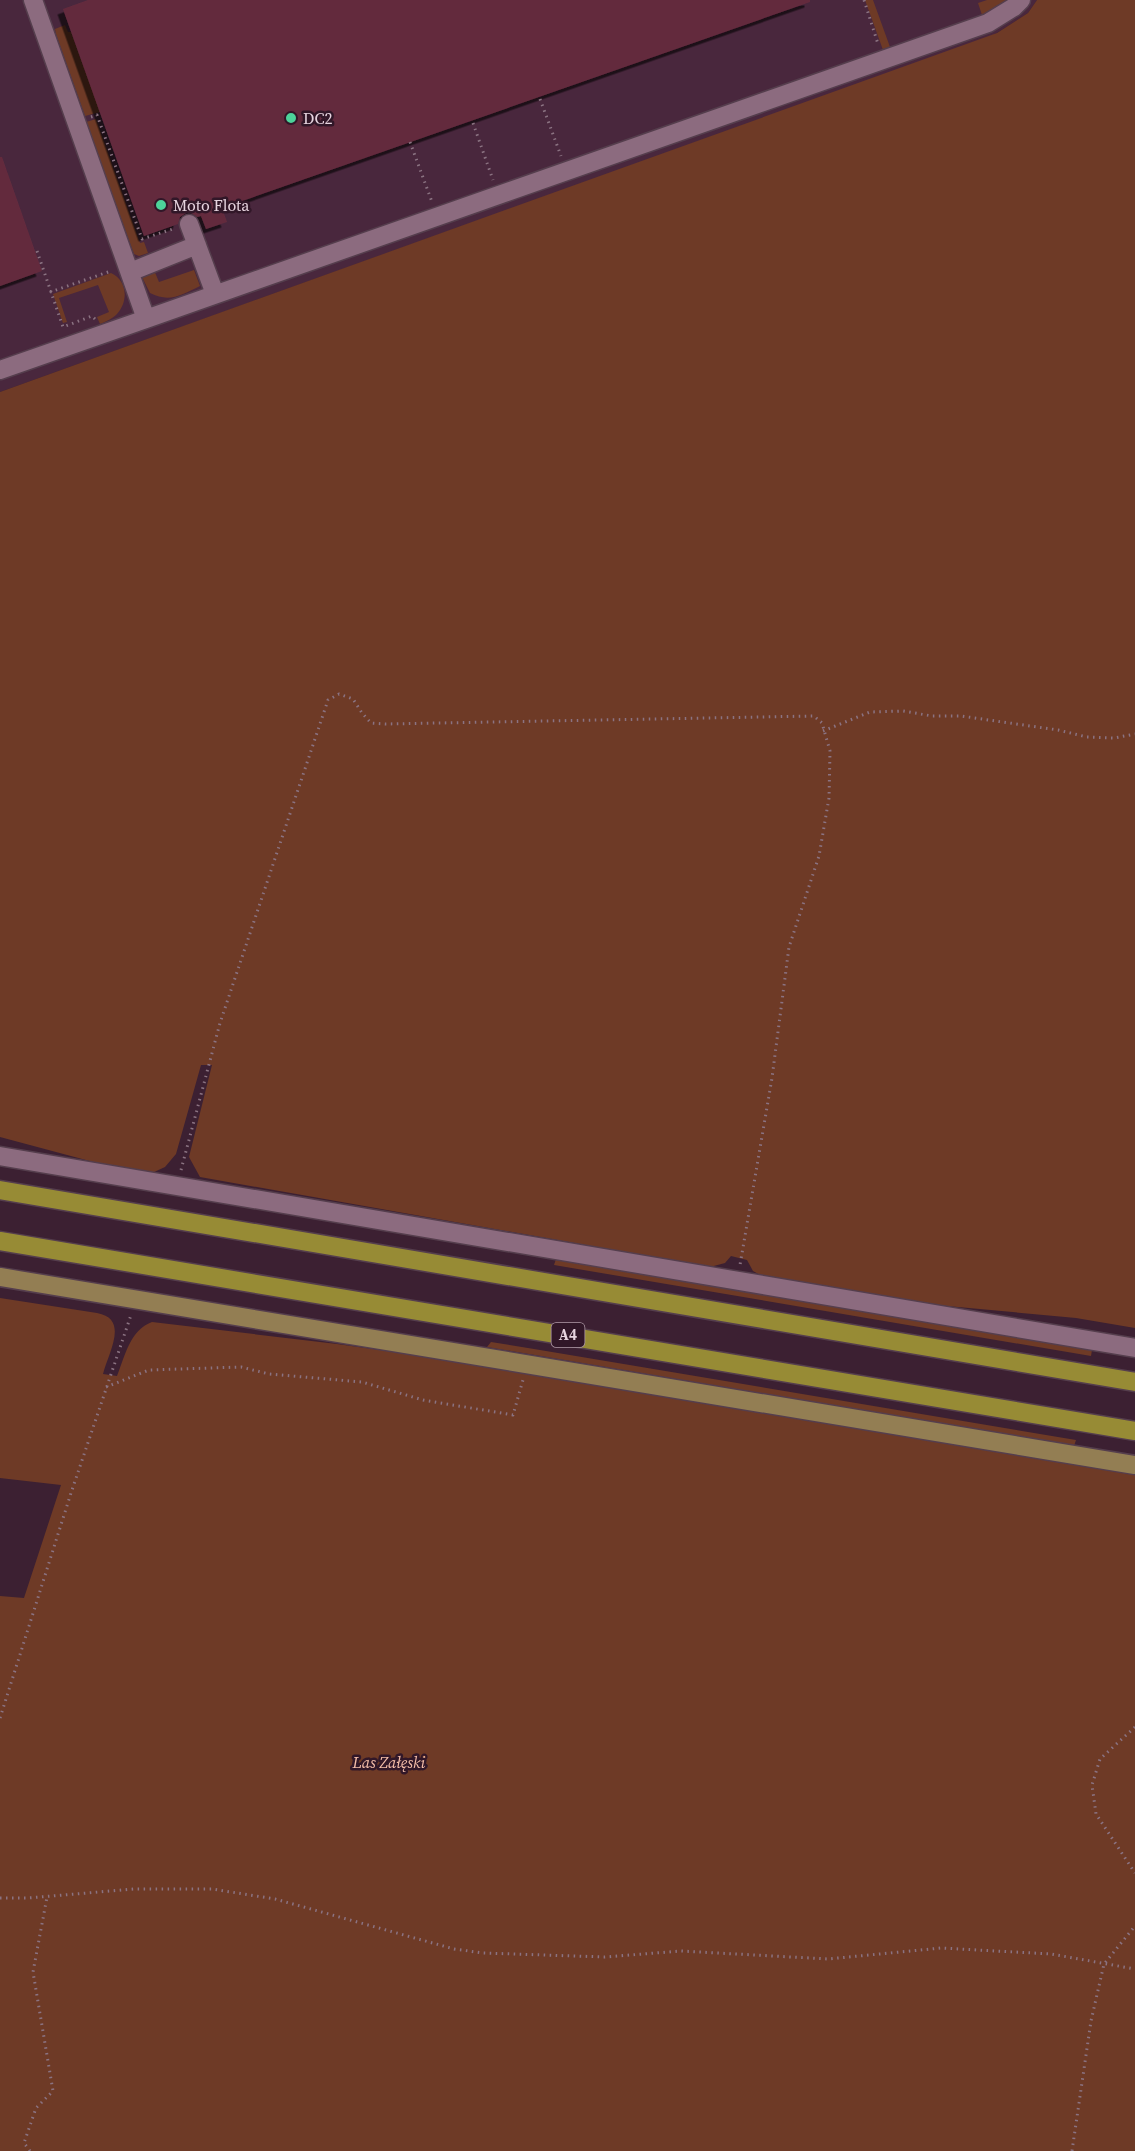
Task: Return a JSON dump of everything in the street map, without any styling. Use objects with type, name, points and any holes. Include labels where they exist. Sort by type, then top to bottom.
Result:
[{"type":"highway","points":[[0,1190],[1135,1382]]},
{"type":"highway","name":"A4","points":[[0,1240],[1135,1431]]},
{"type":"main road","points":[[0,1277],[1135,1465]]},
{"type":"street","points":[[33,0],[124,270],[146,319]]},
{"type":"street","points":[[0,370],[988,23],[1021,0]]},
{"type":"street","points":[[189,224],[216,294]]},
{"type":"street","points":[[124,270],[197,245]]},
{"type":"street","points":[[0,1156],[1135,1348]]},
{"type":"path","points":[[540,99],[563,160]]},
{"type":"path","points":[[83,120],[97,116],[142,240],[189,224]]},
{"type":"path","points":[[473,123],[494,184]]},
{"type":"path","points":[[410,142],[434,206]]},
{"type":"path","points":[[37,251],[63,327],[95,316],[102,334]]},
{"type":"path","points":[[50,292],[124,270]]},
{"type":"path","points":[[176,1186],[220,1023],[328,700],[339,694],[353,699],[372,723],[385,724],[814,716],[822,723],[830,751],[829,798],[819,856],[789,947],[772,1078],[737,1281]]},
{"type":"path","points":[[824,731],[870,712],[903,711],[932,716],[961,716],[1058,730],[1087,737],[1114,738],[1135,734]]},
{"type":"path","points":[[0,1718],[71,1493],[125,1335]]},
{"type":"path","points":[[106,1387],[149,1370],[241,1367],[269,1374],[362,1382],[423,1400],[513,1415],[524,1376]]},
{"type":"path","points":[[1135,1727],[1100,1759],[1092,1785],[1096,1814],[1135,1873]]},
{"type":"path","points":[[0,1898],[47,1897],[134,1890],[212,1889],[275,1899],[454,1949],[483,1953],[605,1957],[681,1951],[828,1959],[941,1948],[1051,1954],[1135,1969]]},
{"type":"path","points":[[30,2151],[24,2143],[36,2108],[53,2091],[33,1972],[47,1897]]},
{"type":"path","points":[[1072,2151],[1091,2022],[1104,1964],[1135,1926]]},
{"type":"shaded area","points":[[0,0],[1037,0],[1028,13],[992,36],[0,392]]},
{"type":"green space","points":[[865,0],[873,0],[890,47],[883,50]]},
{"type":"green space","points":[[987,0],[1006,0],[993,11],[982,15],[978,3]]},
{"type":"green space","points":[[1037,0],[1135,0],[1135,1328],[1076,1318],[936,1305],[762,1276],[753,1271],[747,1260],[731,1256],[725,1263],[710,1267],[200,1177],[189,1157],[212,1065],[201,1065],[176,1154],[165,1167],[152,1173],[112,1167],[0,1137],[0,392],[997,33],[1028,13]]},
{"type":"green space","points":[[65,25],[68,32],[71,32],[100,112],[85,116],[56,34],[55,29]]},
{"type":"green space","points":[[96,119],[140,243],[144,242],[148,253],[139,256],[134,254],[86,122]]},
{"type":"green space","points":[[154,270],[159,282],[194,270],[200,286],[175,297],[157,296],[150,293],[141,275]]},
{"type":"green space","points":[[111,273],[123,286],[125,297],[117,314],[100,324],[97,317],[109,312],[98,285],[59,298],[67,322],[63,323],[53,294]]},
{"type":"green space","points":[[556,1259],[1092,1350],[1091,1356],[554,1265]]},
{"type":"green space","name":"Las Załęski","points":[[0,1298],[107,1316],[113,1322],[115,1329],[103,1374],[117,1376],[133,1337],[152,1322],[480,1364],[1135,1474],[1135,2151],[0,2151],[0,1596],[24,1598],[61,1485],[0,1478]]},
{"type":"green space","points":[[491,1342],[1076,1440],[1074,1446],[487,1347]]},
{"type":"building","name":"DC2","points":[[88,0],[810,0],[810,2],[222,208],[227,222],[206,229],[201,216],[186,213],[180,217],[178,224],[144,236],[63,9]]},
{"type":"building","points":[[0,157],[2,157],[42,271],[0,286]]},
{"type":"place","name":"DC2","points":[[291,118]]},
{"type":"place","name":"Moto Flota","points":[[161,205]]}]
